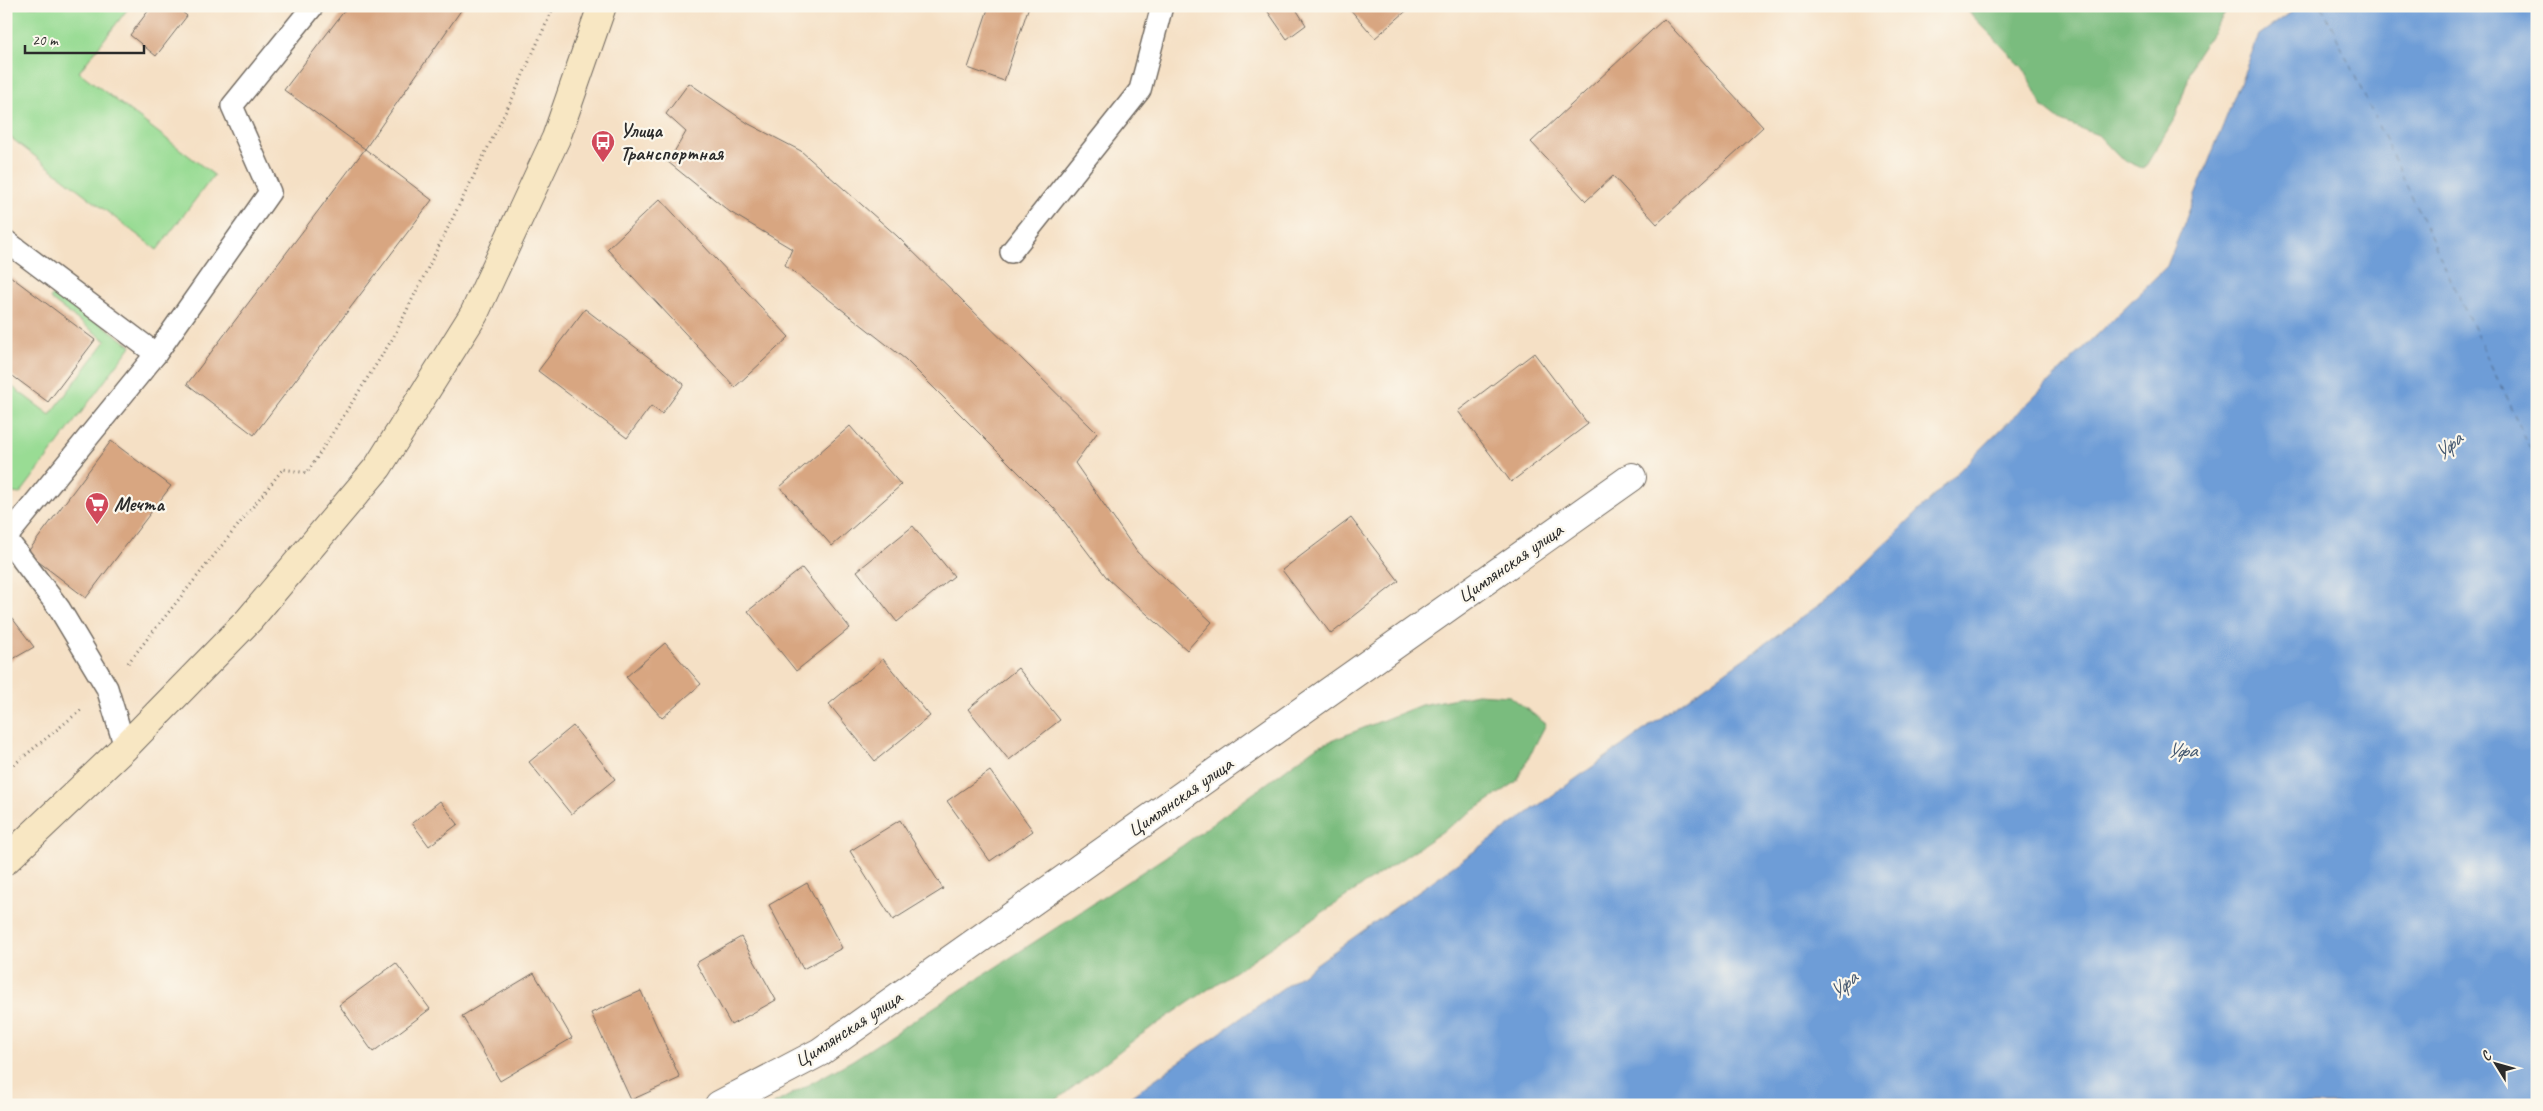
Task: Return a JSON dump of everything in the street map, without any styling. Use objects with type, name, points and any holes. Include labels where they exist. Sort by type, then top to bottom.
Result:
[{"type":"street","points":[[6,860],[125,747],[248,620],[378,467],[474,314],[556,138],[602,6]]},
{"type":"street","name":"Цимлянская улица","points":[[720,1105],[820,1052],[1632,477]]},
{"type":"lane","points":[[125,747],[107,688],[59,608],[6,538],[156,354],[270,192],[232,106],[314,6]]},
{"type":"lane","points":[[1011,252],[1140,90],[1162,6]]},
{"type":"lane","points":[[6,241],[156,354]]},
{"type":"path","points":[[6,771],[107,688],[284,468],[307,473],[393,338],[513,97],[554,6]]},
{"type":"green space","points":[[6,6],[130,6],[79,72],[214,175],[157,250],[6,134]]},
{"type":"green space","points":[[1963,6],[2230,6],[2194,60],[2176,116],[2144,169],[2120,158],[2098,135],[2061,121],[2043,107],[2023,68]]},
{"type":"green space","points":[[56,290],[131,346],[20,494],[6,492],[6,382],[50,415],[106,341],[50,299]]},
{"type":"green space","points":[[1477,694],[1510,696],[1546,724],[1516,782],[1139,1036],[1050,1105],[772,1105],[853,1060],[1182,846],[1316,747],[1421,705]]},
{"type":"water","name":"Уфа","points":[[2300,6],[2537,6],[2537,1105],[1119,1105],[1833,595],[2167,266],[2259,35]]},
{"type":"building","points":[[152,6],[175,6],[187,16],[156,56],[130,35]]},
{"type":"building","points":[[348,6],[464,6],[365,149],[284,90]]},
{"type":"building","points":[[989,6],[1029,6],[1004,81],[968,68]]},
{"type":"building","points":[[1264,6],[1294,6],[1306,25],[1287,39]]},
{"type":"building","points":[[1351,6],[1412,6],[1375,38],[1349,8]]},
{"type":"building","points":[[1664,19],[1763,127],[1657,224],[1613,176],[1586,201],[1531,142]]},
{"type":"building","points":[[689,83],[749,124],[801,151],[897,236],[1097,433],[1075,463],[1137,552],[1212,622],[1187,650],[1108,579],[1054,508],[905,359],[785,265],[792,249],[730,212],[668,162],[686,132],[666,114]]},
{"type":"building","points":[[365,149],[432,200],[254,435],[187,384]]},
{"type":"building","points":[[660,199],[789,337],[735,387],[607,249]]},
{"type":"building","points":[[6,273],[95,340],[48,402],[6,371]]},
{"type":"building","points":[[585,309],[684,384],[662,414],[651,406],[627,438],[538,371]]},
{"type":"building","points":[[1534,353],[1588,424],[1511,482],[1458,411]]},
{"type":"building","points":[[850,426],[901,485],[832,546],[780,487]]},
{"type":"building","points":[[111,441],[171,486],[86,598],[27,553]]},
{"type":"building","points":[[1351,518],[1399,581],[1331,634],[1282,570]]},
{"type":"building","points":[[913,526],[954,576],[897,622],[857,571]]},
{"type":"building","points":[[802,568],[850,628],[796,671],[748,611]]},
{"type":"building","points":[[6,610],[34,647],[6,663]]},
{"type":"building","points":[[665,643],[701,684],[662,718],[626,677]]},
{"type":"building","points":[[883,659],[930,716],[875,761],[829,704]]},
{"type":"building","points":[[1018,668],[1060,720],[1009,760],[968,709]]},
{"type":"building","points":[[573,726],[615,779],[571,814],[529,762]]},
{"type":"building","points":[[990,771],[1033,831],[990,861],[947,801]]},
{"type":"building","points":[[440,801],[458,824],[429,846],[412,823]]},
{"type":"building","points":[[900,820],[943,889],[893,920],[850,851]]},
{"type":"building","points":[[807,883],[842,948],[803,969],[769,905]]},
{"type":"building","points":[[741,937],[776,1000],[731,1025],[696,963]]},
{"type":"building","points":[[396,963],[430,1009],[373,1052],[339,1005]]},
{"type":"building","points":[[534,973],[572,1038],[500,1081],[462,1016]]},
{"type":"building","points":[[641,991],[680,1078],[631,1100],[591,1013]]},
{"type":"ferry route","points":[[2322,6],[2537,463]]},
{"type":"place","name":"Улица Транспортная","points":[[603,163]]},
{"type":"place","name":"Мечта","points":[[97,525]]}]
